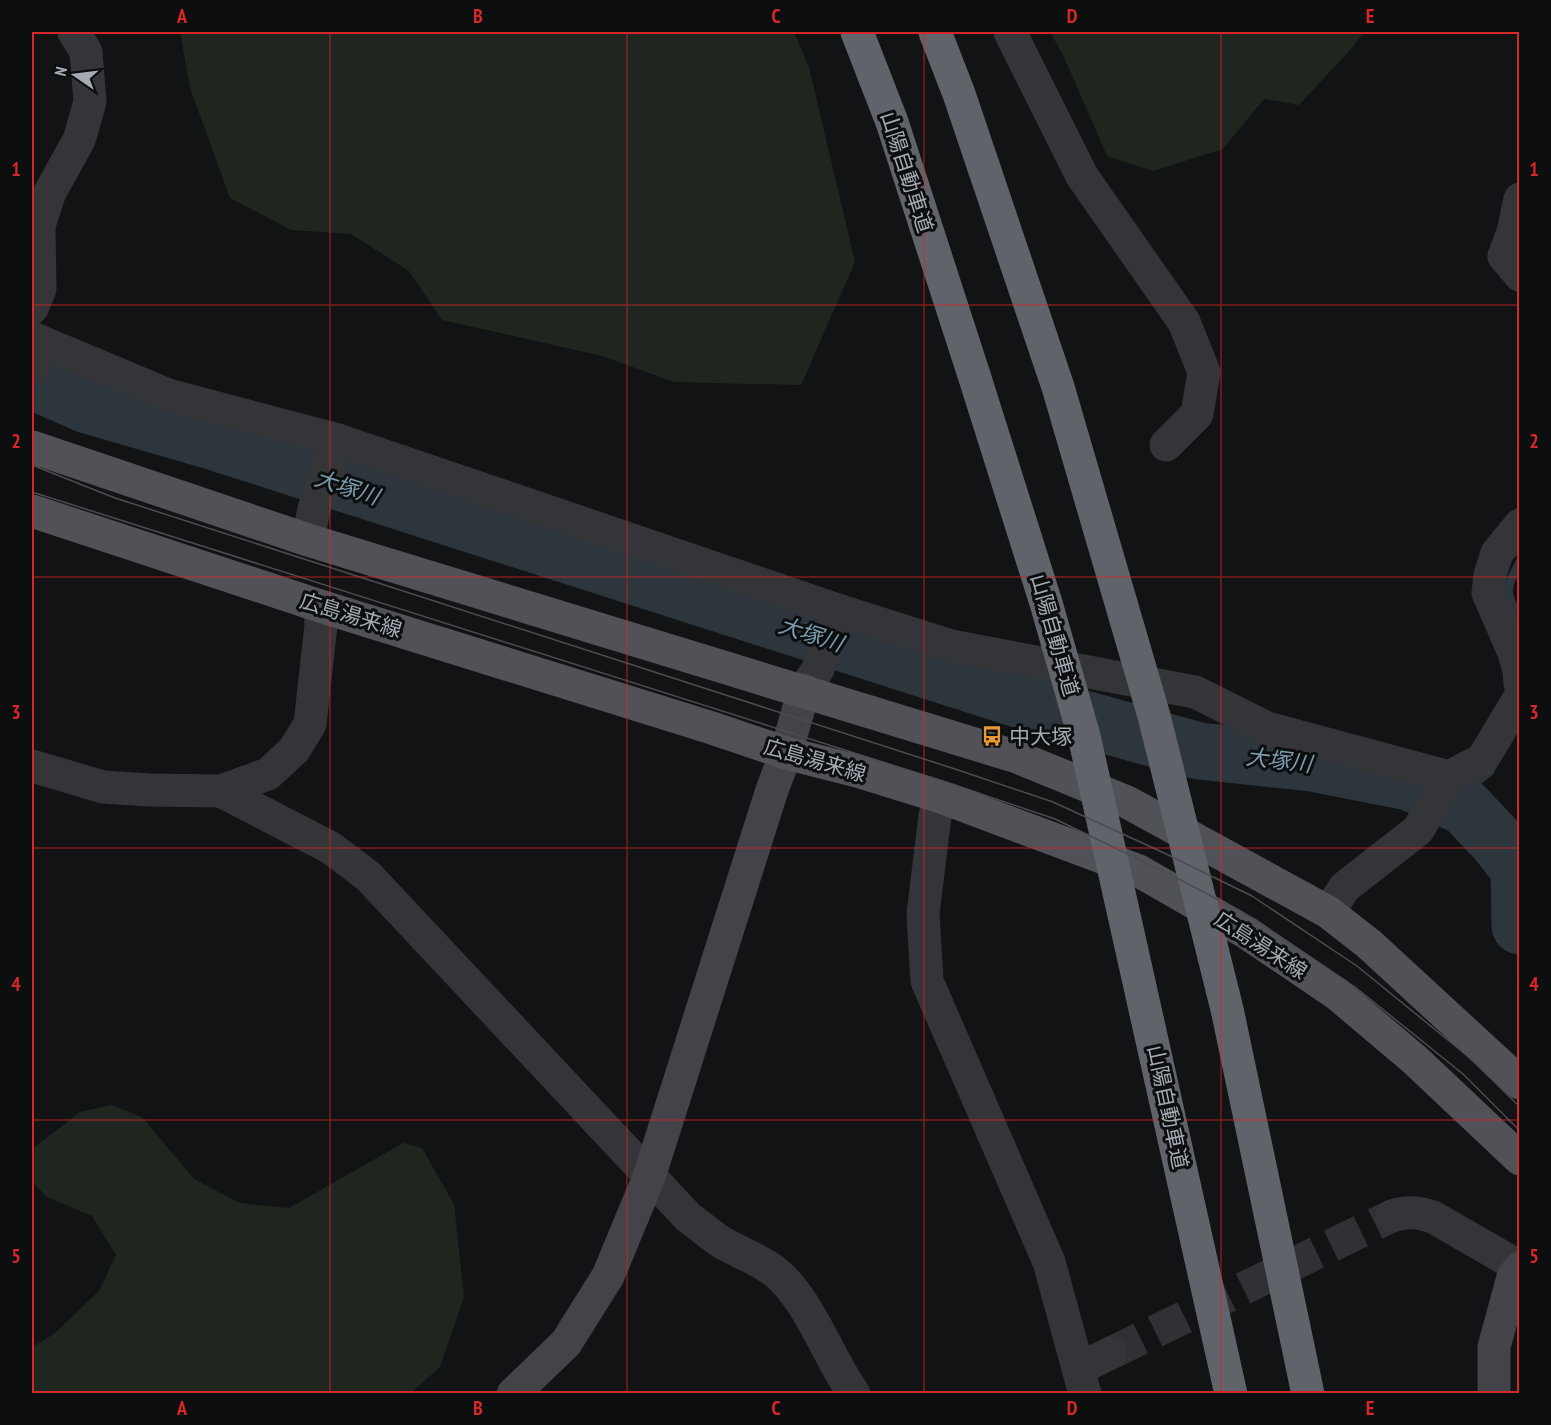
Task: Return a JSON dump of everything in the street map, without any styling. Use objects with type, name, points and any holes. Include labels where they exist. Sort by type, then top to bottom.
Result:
[{"type":"highway","name":"山陽自動車道","points":[[857,32],[892,122],[974,375],[1046,603],[1084,736],[1232,1394]]},
{"type":"highway","points":[[935,32],[959,94],[1058,387],[1154,716],[1227,1009],[1308,1394]]},
{"type":"main road","points":[[32,447],[308,540],[811,680],[872,714],[1017,757],[1127,802],[1328,912],[1369,944],[1520,1083]]},
{"type":"main road","name":"広島湯来線","points":[[32,511],[320,606],[786,753],[857,771],[941,797],[1139,871],[1247,933],[1337,994],[1415,1060],[1520,1159]]},
{"type":"street","points":[[74,32],[86,52],[90,102],[79,141],[50,192],[39,226],[40,289],[32,344],[168,395],[334,448],[836,618],[951,646],[1195,692],[1267,728],[1449,778]]},
{"type":"street","points":[[1010,32],[1082,176],[1184,322],[1204,372],[1197,414],[1166,445]]},
{"type":"street","points":[[1520,199],[1513,232],[1504,256],[1520,275]]},
{"type":"street","points":[[308,540],[316,503],[334,448]]},
{"type":"street","points":[[1520,525],[1497,553],[1490,575],[1488,593],[1514,653],[1520,684]]},
{"type":"street","points":[[32,766],[104,787],[150,790],[221,791],[268,774],[294,750],[310,724],[321,625],[320,606]]},
{"type":"street","points":[[513,1394],[566,1343],[608,1276],[649,1177],[772,790],[811,680],[836,618]]},
{"type":"street","points":[[1328,912],[1345,887],[1418,830],[1449,778],[1482,760],[1520,697]]},
{"type":"street","points":[[221,791],[331,848],[368,876],[682,1211],[722,1242],[774,1271],[791,1288],[804,1307],[840,1374],[854,1394]]},
{"type":"street","points":[[941,797],[935,816],[922,914],[927,981],[1049,1262],[1076,1385]]},
{"type":"street","points":[[1392,1216],[1405,1212],[1433,1217],[1520,1267],[1513,1277],[1494,1347],[1494,1394]]},
{"type":"street","points":[[1076,1385],[1111,1353]]},
{"type":"shaded area","points":[[180,32],[794,32],[809,67],[855,262],[801,385],[674,382],[602,356],[442,320],[409,271],[351,234],[291,230],[230,198],[190,88]]},
{"type":"shaded area","points":[[1050,32],[1364,32],[1299,105],[1264,99],[1223,149],[1153,171],[1107,156],[1064,57]]},
{"type":"shaded area","points":[[111,1105],[142,1117],[194,1179],[240,1203],[289,1208],[403,1143],[422,1148],[454,1204],[464,1297],[440,1367],[411,1393],[32,1393],[32,1347],[54,1334],[99,1291],[116,1255],[92,1216],[47,1197],[32,1182],[32,1149],[80,1112]]},
{"type":"waterway","name":"大塚川","points":[[32,381],[87,405],[218,443],[1055,711],[1199,751],[1312,763],[1409,782],[1465,807],[1497,841],[1519,869],[1520,926]]},
{"type":"waterway","points":[[1520,562],[1508,590],[1511,602],[1520,618]]},
{"type":"waterway","points":[[1453,801],[1490,771]]},
{"type":"tunnel","points":[[1111,1353],[1392,1216]]},
{"type":"tram line","points":[[32,465],[115,498],[1053,802],[1252,896],[1357,966],[1470,1058],[1520,1107]]},
{"type":"tram line","points":[[32,492],[952,784],[1055,819],[1244,913],[1355,987],[1463,1074],[1520,1131]]},
{"type":"place","name":"中大塚","points":[[992,736]]}]
